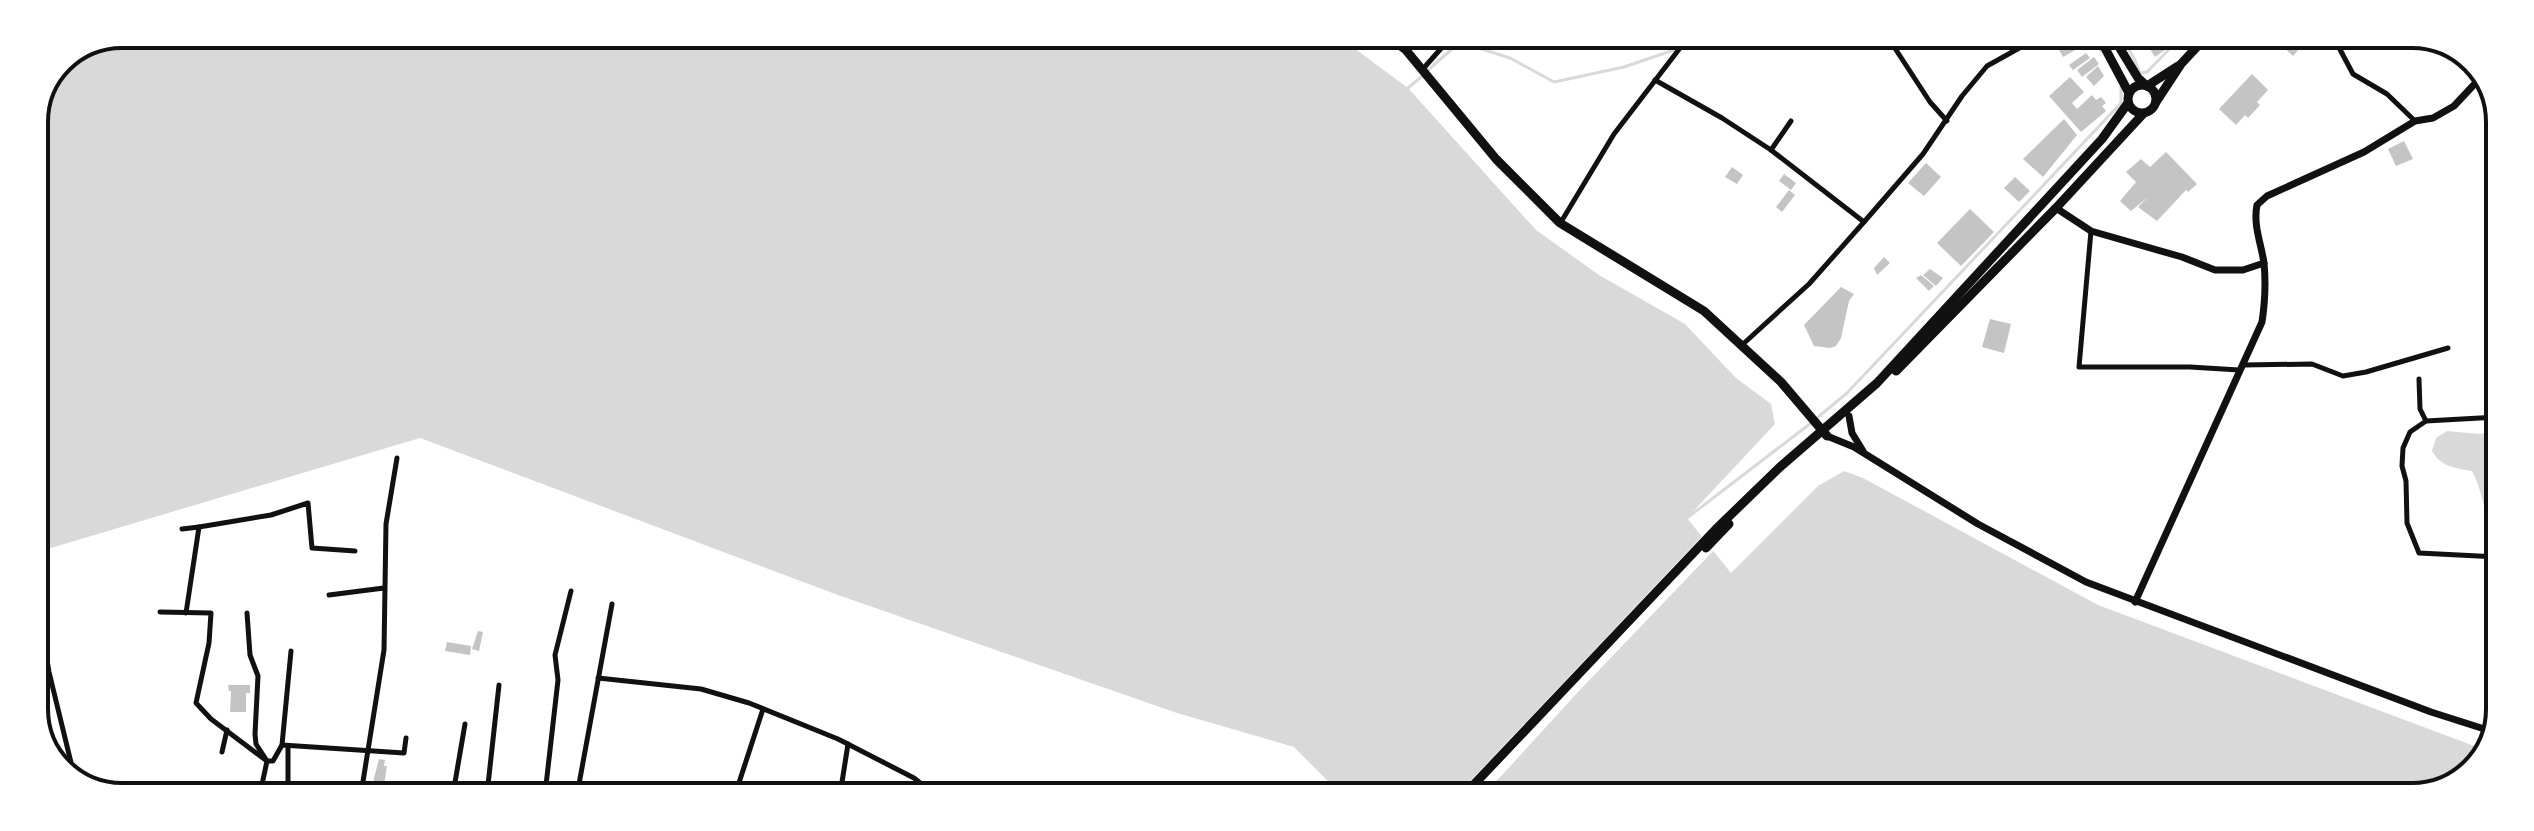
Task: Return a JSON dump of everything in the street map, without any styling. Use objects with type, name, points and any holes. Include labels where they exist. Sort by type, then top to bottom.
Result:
[{"type":"main road","points":[[1404,48],[1496,159],[1560,223],[1704,311],[1806,410],[1825,434]]},
{"type":"main road","points":[[2104,48],[2134,111],[2143,114]]},
{"type":"main road","points":[[2120,48],[2138,78],[2155,92],[2156,102]]},
{"type":"main road","points":[[1476,783],[1718,531],[1809,443],[1849,416],[2056,208],[2143,114],[2151,110],[2181,64],[2196,48]]},
{"type":"main road","points":[[1483,783],[1718,531],[1877,383],[2094,147],[2137,86],[2147,86],[2181,64]]},
{"type":"main road","points":[[1806,410],[1812,428],[1809,443]]},
{"type":"street","points":[[1422,70],[1441,48]]},
{"type":"street","points":[[1560,223],[1614,134],[1680,48]]},
{"type":"street","points":[[1895,48],[1930,102],[1947,121]]},
{"type":"street","points":[[1742,345],[1809,284],[1864,222],[1923,154],[1962,96],[1987,66],[2019,48]]},
{"type":"street","points":[[2339,48],[2353,74],[2387,94],[2415,121]]},
{"type":"street","points":[[1655,80],[1771,150],[1864,222]]},
{"type":"street","points":[[2135,602],[2262,322],[2264,263],[2254,218],[2257,205],[2267,196],[2364,152],[2415,121],[2433,118],[2454,106],[2475,83]]},
{"type":"street","points":[[1771,150],[1791,121]]},
{"type":"street","points":[[2056,208],[2091,231],[2182,257],[2215,270],[2243,270],[2264,263]]},
{"type":"street","points":[[2091,231],[2079,367],[2312,364],[2343,376],[2448,348]]},
{"type":"street","points":[[2419,379],[2420,409],[2426,421]]},
{"type":"street","points":[[1849,416],[1852,433],[1867,455]]},
{"type":"street","points":[[2486,418],[2426,421],[2410,432],[2403,448],[2402,466],[2406,481],[2407,523],[2419,553],[2486,556]]},
{"type":"street","points":[[1825,434],[1867,455],[2041,560],[2086,582],[2431,712],[2483,729]]},
{"type":"street","points":[[363,783],[384,650],[386,524],[397,458]]},
{"type":"street","points":[[182,529],[271,515],[308,503],[312,548],[355,551]]},
{"type":"street","points":[[186,613],[199,527]]},
{"type":"street","points":[[329,595],[384,588]]},
{"type":"street","points":[[546,783],[558,680],[555,655],[571,591]]},
{"type":"street","points":[[579,783],[612,604]]},
{"type":"street","points":[[160,612],[211,613],[209,643],[196,703],[211,719],[267,761],[273,761],[285,746]]},
{"type":"street","points":[[247,613],[250,655],[258,676],[256,744],[267,761],[262,783]]},
{"type":"street","points":[[287,783],[285,746],[291,651]]},
{"type":"street","points":[[48,666],[71,763]]},
{"type":"street","points":[[598,678],[701,689],[763,709],[848,744],[920,783]]},
{"type":"street","points":[[488,783],[499,685]]},
{"type":"street","points":[[739,783],[763,709]]},
{"type":"street","points":[[455,783],[465,724]]},
{"type":"street","points":[[222,752],[227,730]]},
{"type":"street","points":[[285,746],[404,753],[406,738]]},
{"type":"street","points":[[842,783],[848,744]]},
{"type":"shaded area","points":[[122,48],[1354,48],[1408,88],[1536,230],[1599,275],[1685,324],[1736,378],[1771,404],[1775,424],[1687,518],[1731,573],[1818,486],[1844,471],[1863,478],[2098,605],[2476,747],[2457,768],[2445,775],[2427,782],[2412,783],[1331,783],[1294,747],[1177,713],[838,595],[420,438],[48,549],[48,122],[54,93],[70,70],[93,54]]},
{"type":"shaded area","points":[[2447,431],[2486,433],[2486,512],[2472,471],[2444,464],[2432,451],[2436,438]]},
{"type":"pier","points":[[1705,533],[1716,548],[1504,773],[1494,783],[1468,783]]},
{"type":"building","points":[[2058,48],[2079,48],[2063,57]]},
{"type":"building","points":[[2165,48],[2166,49],[2155,57],[2150,49]]},
{"type":"building","points":[[2284,48],[2300,48],[2293,56]]},
{"type":"building","points":[[2086,53],[2090,58],[2073,70],[2069,65]]},
{"type":"building","points":[[2094,57],[2099,64],[2082,77],[2077,70]]},
{"type":"building","points":[[2098,66],[2104,76],[2094,86],[2086,77]]},
{"type":"building","points":[[2252,74],[2268,90],[2257,102],[2260,105],[2236,125],[2219,109]]},
{"type":"building","points":[[2070,77],[2084,92],[2072,103],[2077,109],[2092,95],[2096,100],[2101,97],[2106,103],[2102,106],[2106,111],[2081,132],[2049,96]]},
{"type":"building","points":[[2064,119],[2077,135],[2043,177],[2023,159]]},
{"type":"building","points":[[2404,141],[2413,159],[2396,166],[2388,149]]},
{"type":"building","points":[[2166,152],[2197,184],[2188,192],[2186,190],[2157,221],[2138,207],[2148,197],[2131,211],[2120,201],[2136,182],[2126,172],[2141,159],[2150,167]]},
{"type":"building","points":[[1926,163],[1941,177],[1924,196],[1908,183]]},
{"type":"building","points":[[1732,167],[1743,175],[1737,184],[1725,177]]},
{"type":"building","points":[[1784,174],[1796,183],[1791,190],[1779,181]]},
{"type":"building","points":[[2015,177],[2030,191],[2019,202],[2004,188]]},
{"type":"building","points":[[1789,190],[1795,195],[1782,212],[1776,207]]},
{"type":"building","points":[[1970,209],[1994,232],[1961,266],[1937,243]]},
{"type":"building","points":[[1884,257],[1890,263],[1877,275],[1874,268]]},
{"type":"building","points":[[1930,269],[1943,278],[1936,286],[1923,275]]},
{"type":"building","points":[[1921,275],[1934,286],[1929,291],[1916,278]]},
{"type":"building","points":[[1841,287],[1854,294],[1849,301],[1841,338],[1836,346],[1830,348],[1814,346],[1804,325]]},
{"type":"building","points":[[1990,319],[2011,324],[2004,353],[1982,347]]},
{"type":"building","points":[[478,631],[483,632],[479,651],[472,649]]},
{"type":"building","points":[[447,642],[471,646],[470,655],[445,651]]},
{"type":"building","points":[[228,685],[250,685],[250,693],[246,693],[246,712],[230,712],[231,691]]},
{"type":"building","points":[[379,759],[385,760],[384,783],[373,783]]},
{"type":"waterway","points":[[1427,71],[1453,48]]},
{"type":"waterway","points":[[1479,48],[1510,58],[1554,82],[1624,67],[1680,48]]},
{"type":"waterway","points":[[2128,48],[2140,73],[2147,72],[2170,48]]},
{"type":"waterway","points":[[1408,88],[1421,77]]},
{"type":"waterway","points":[[1817,418],[1847,393],[2121,103],[2121,85]]},
{"type":"waterway","points":[[1687,518],[1811,423]]}]
